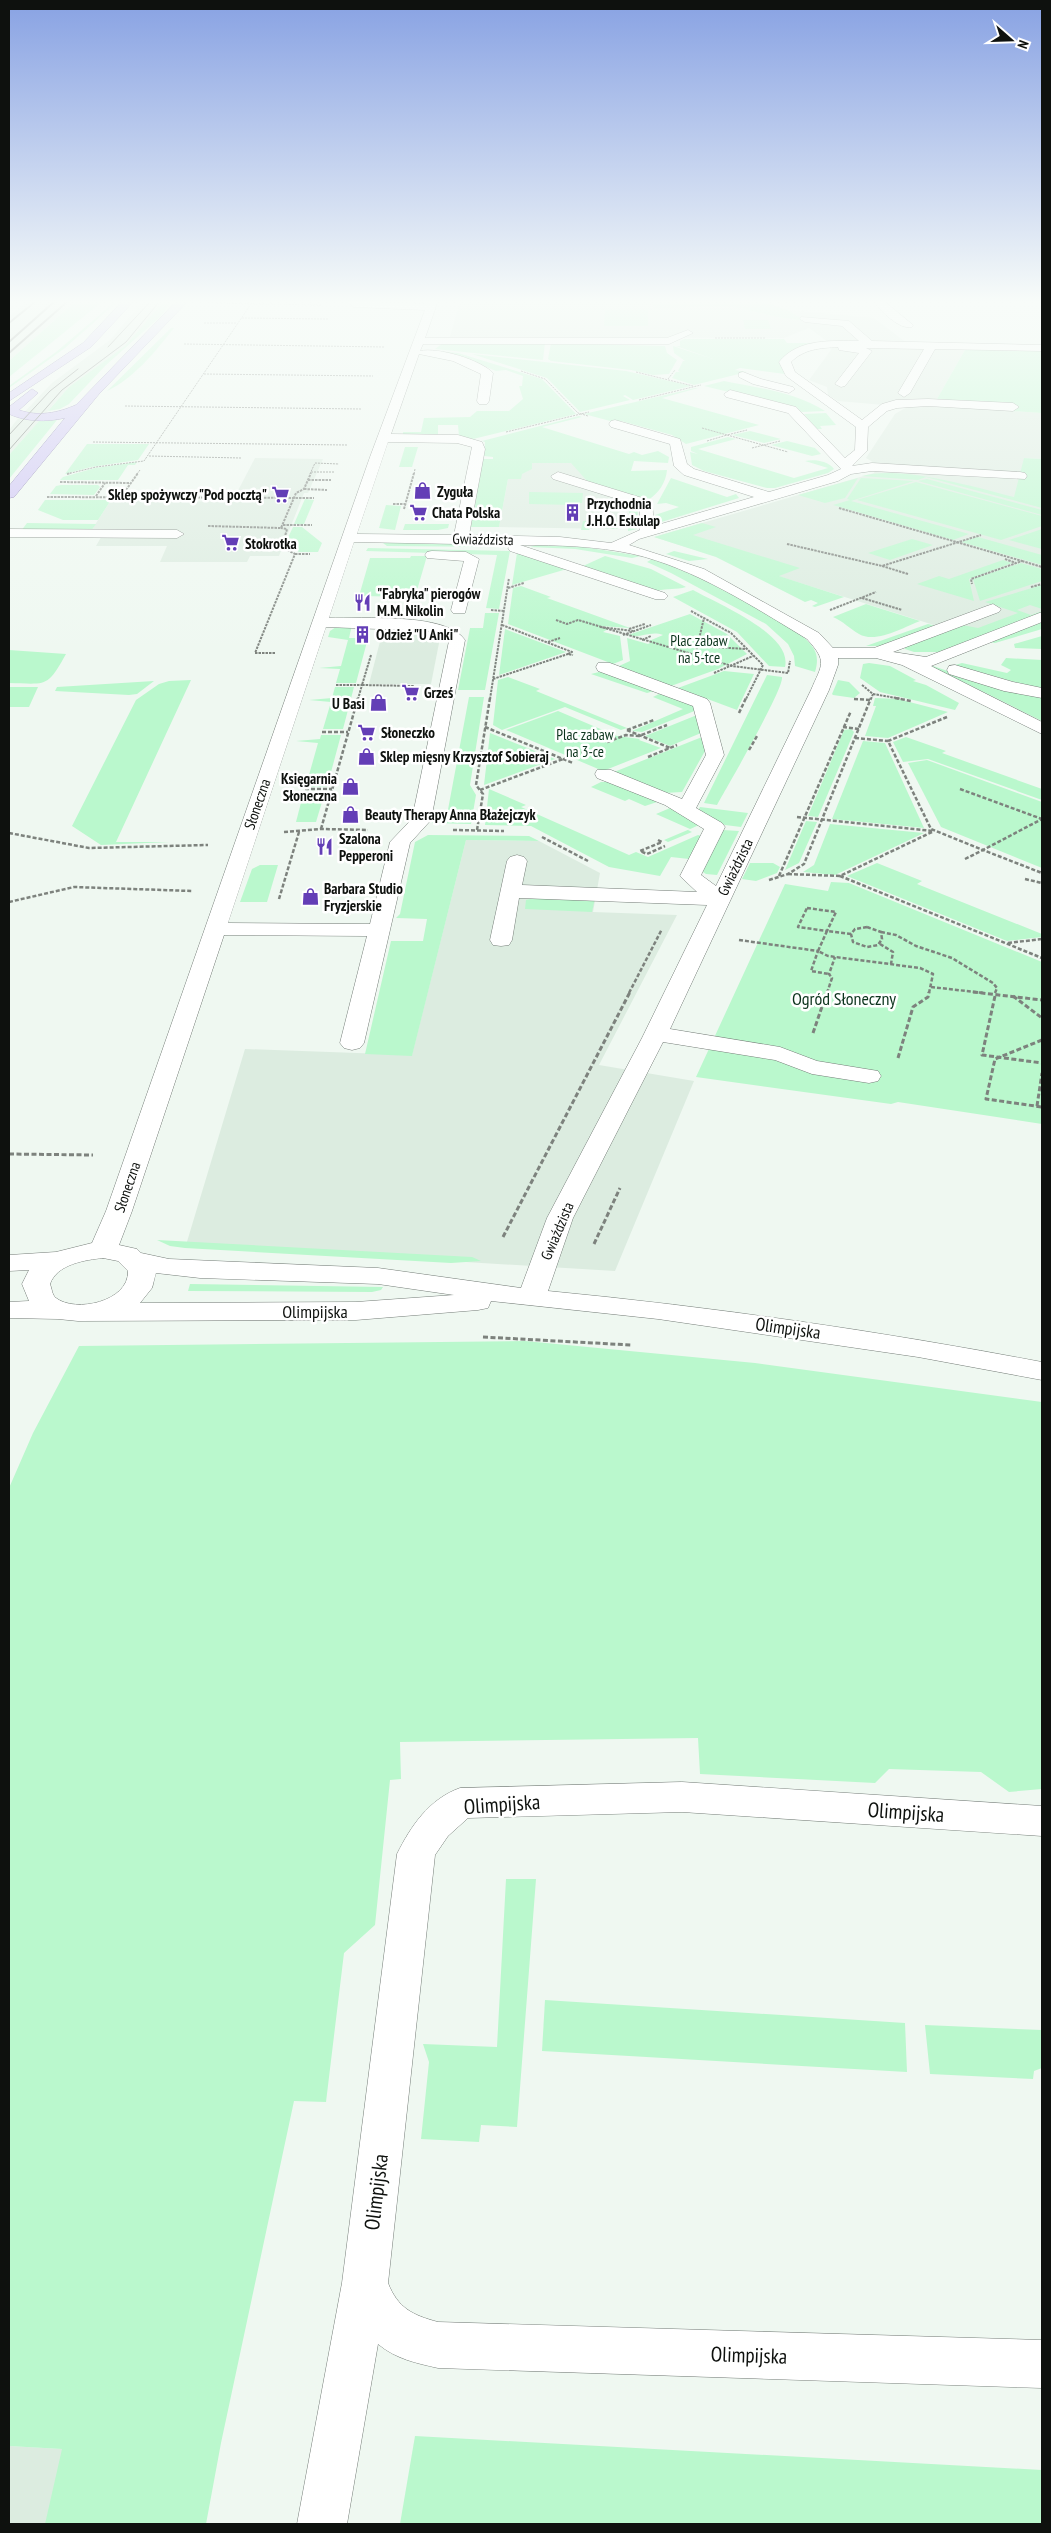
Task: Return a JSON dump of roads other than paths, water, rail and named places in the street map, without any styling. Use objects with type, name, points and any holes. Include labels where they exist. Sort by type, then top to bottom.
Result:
[{"type":"main road","points":[[9,494],[69,419]]},
{"type":"street","name":"Słoneczna","points":[[103,1250],[120,1211],[214,929],[320,622],[352,548],[391,419]]},
{"type":"street","points":[[801,419],[847,467],[1020,476]]},
{"type":"street","points":[[616,546],[634,536],[833,478],[847,467],[861,451],[862,426],[853,419]]},
{"type":"street","points":[[862,426],[873,419]]},
{"type":"street","points":[[616,424],[676,442],[681,466],[689,472],[770,497]]},
{"type":"street","points":[[384,438],[458,439],[478,445],[479,449],[461,538]]},
{"type":"street","points":[[558,476],[647,504],[647,533]]},
{"type":"street","points":[[9,533],[177,534]]},
{"type":"street","name":"Gwiaździsta","points":[[352,548],[461,538],[576,542],[616,546],[653,555],[699,572],[799,626],[813,636],[829,653],[830,665],[820,690],[655,1034],[560,1218],[549,1244],[532,1298]]},
{"type":"street","points":[[517,539],[515,548],[660,596]]},
{"type":"street","points":[[418,554],[456,555],[472,559],[458,610]]},
{"type":"street","points":[[876,653],[993,609]]},
{"type":"street","points":[[928,662],[1042,617]]},
{"type":"street","points":[[320,622],[433,626],[447,631],[458,640],[421,820],[400,842],[352,1043]]},
{"type":"street","points":[[829,653],[876,653],[908,661],[928,662],[1010,687],[1042,693]]},
{"type":"street","points":[[908,661],[1042,729]]},
{"type":"street","points":[[604,667],[701,703],[715,755],[685,810]]},
{"type":"street","points":[[604,774],[672,801],[716,827],[690,876],[719,899]]},
{"type":"street","points":[[501,940],[517,861]]},
{"type":"street","points":[[510,891],[719,899]]},
{"type":"street","points":[[214,929],[379,930]]},
{"type":"street","points":[[655,1034],[780,1054],[812,1067],[870,1076]]},
{"type":"street","points":[[9,1263],[57,1260],[71,1254],[103,1250],[121,1253],[135,1260],[142,1269],[144,1279],[139,1289],[129,1299],[114,1307],[97,1312],[9,1310]]},
{"type":"street","points":[[57,1260],[38,1278],[36,1287],[39,1296],[46,1304],[59,1310]]},
{"type":"street","name":"Olimpijska","points":[[135,1260],[169,1267],[192,1269],[378,1276],[532,1298],[658,1310],[817,1332],[1042,1371]]},
{"type":"street","name":"Olimpijska","points":[[97,1312],[356,1310],[532,1298]]},
{"type":"street","name":"Olimpijska","points":[[322,2524],[365,2283],[416,1854],[430,1829],[444,1814],[460,1803],[682,1797],[1042,1821]]},
{"type":"street","name":"Olimpijska","points":[[365,2283],[378,2315],[406,2338],[438,2345],[1042,2364]]},
{"type":"tram line","points":[[9,435],[24,419]]},
{"type":"tram line","points":[[9,450],[36,419]]},
{"type":"place","name":"Zyguła","points":[[423,491]]},
{"type":"place","name":"Sklep spożywczy \"Pod pocztą\"","points":[[281,494]]},
{"type":"place","name":"Chata Polska","points":[[418,512]]},
{"type":"place","name":"Przychodnia J.H.O. Eskulap","points":[[573,512]]},
{"type":"place","name":"Stokrotka","points":[[231,543]]},
{"type":"place","name":"\"Fabryka\" pierogów M.M. Nikolin","points":[[363,602]]},
{"type":"place","name":"Odzież \"U Anki\"","points":[[362,634]]},
{"type":"place","name":"Grześ","points":[[410,692]]},
{"type":"place","name":"U Basi","points":[[379,703]]},
{"type":"place","name":"Słoneczko","points":[[367,732]]},
{"type":"place","name":"Sklep mięsny Krzysztof Sobieraj","points":[[366,756]]},
{"type":"place","name":"Księgarnia Słoneczna","points":[[351,787]]},
{"type":"place","name":"Beauty Therapy Anna Błażejczyk","points":[[351,814]]},
{"type":"place","name":"Szalona Pepperoni","points":[[325,847]]},
{"type":"place","name":"Barbara Studio Fryzjerskie","points":[[310,897]]},
{"type":"park label","name":"Plac zabaw na 5-tce","points":[[699,648]]},
{"type":"park label","name":"Plac zabaw na 3-ce","points":[[585,742]]},
{"type":"park label","name":"Ogród Słoneczny","points":[[844,998]]}]
